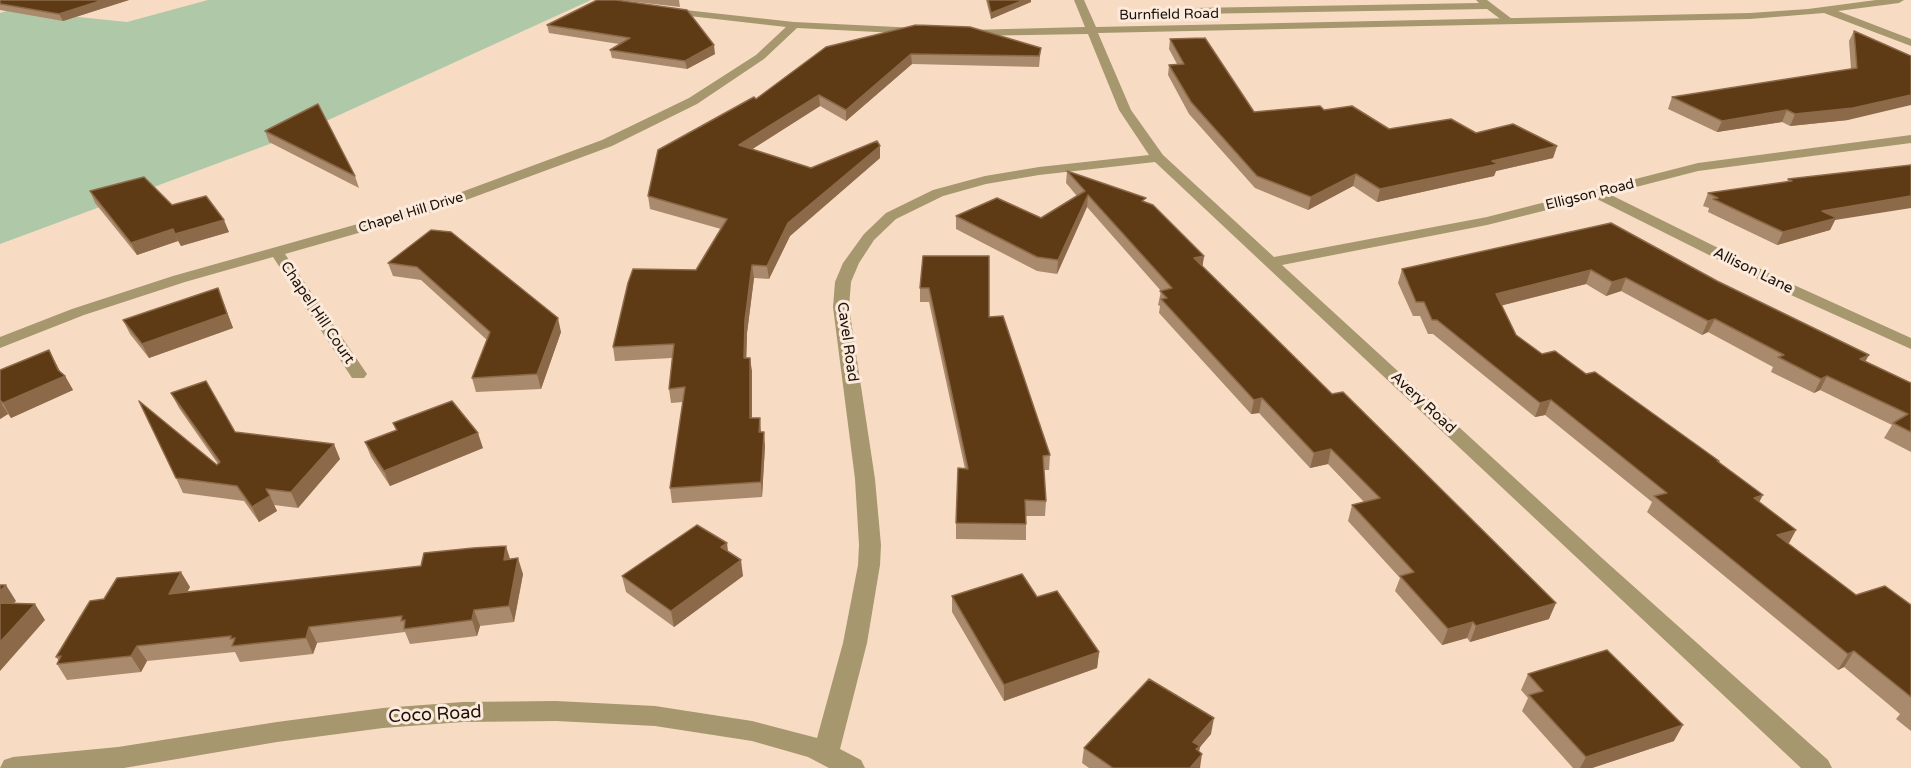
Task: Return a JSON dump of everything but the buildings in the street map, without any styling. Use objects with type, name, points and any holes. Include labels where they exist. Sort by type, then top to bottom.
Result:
[{"type":"street","name":"Avery Road","points":[[1079,0],[1125,110],[1158,158],[1238,235],[1271,262],[1595,564],[1819,768]]},
{"type":"street","name":"Burnfield Road","points":[[957,32],[1750,16],[1825,10],[1899,0]]},
{"type":"street","points":[[1193,11],[1484,3],[1511,22]]},
{"type":"street","points":[[659,10],[794,25],[924,31]]},
{"type":"street","points":[[1825,10],[1911,43]]},
{"type":"street","name":"Chapel Hill Drive","points":[[0,342],[89,308],[179,279],[434,207],[514,180],[607,143],[664,116],[729,79],[760,57],[794,25]]},
{"type":"street","name":"Elligson Road","points":[[1271,262],[1486,221],[1721,163],[1911,140]]},
{"type":"street","name":"Cavel Road","points":[[826,754],[855,643],[869,565],[870,545],[865,479],[841,307],[843,282],[851,263],[869,237],[891,216],[938,194],[985,180],[1039,171],[1158,158]]},
{"type":"street","name":"Allison Lane","points":[[1596,194],[1778,283],[1911,344]]},
{"type":"street","name":"Chapel Hill Court","points":[[276,251],[358,374]]},
{"type":"street","name":"Coco Road","points":[[13,768],[118,758],[277,732],[383,718],[463,712],[556,711],[655,716],[752,731],[815,748],[852,768]]},
{"type":"green space","points":[[208,0],[591,0],[302,132],[0,244],[0,13],[10,10],[127,22]]}]
